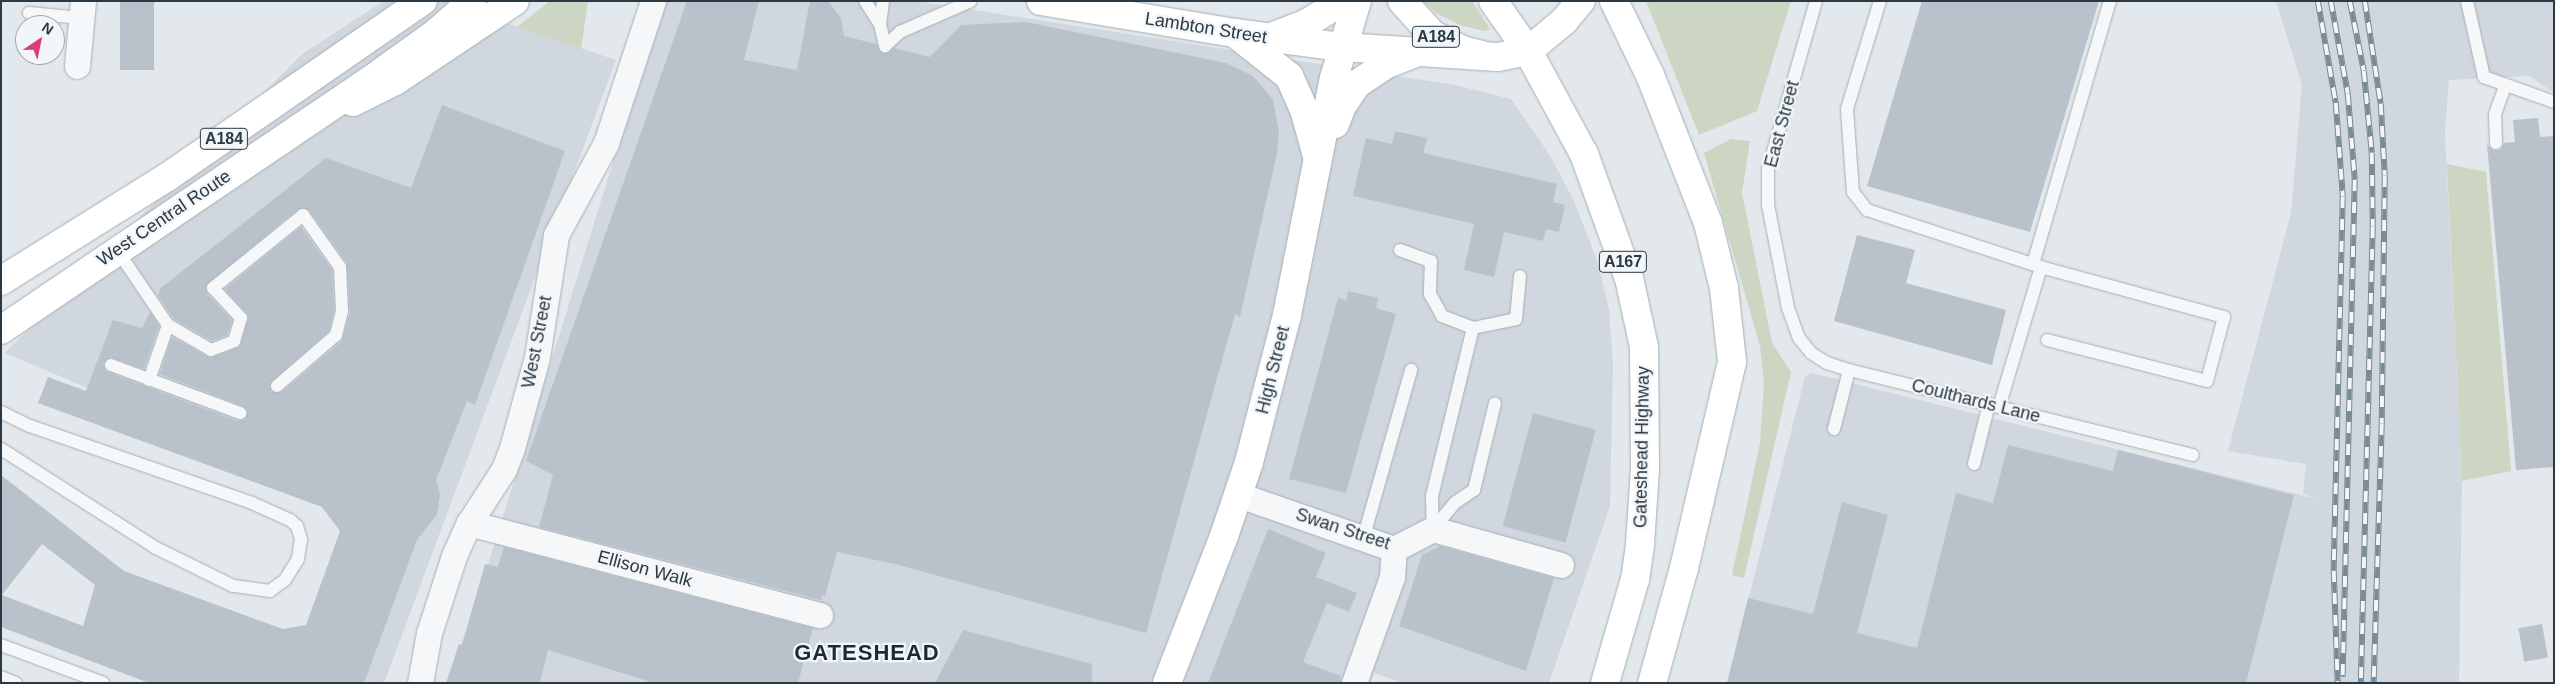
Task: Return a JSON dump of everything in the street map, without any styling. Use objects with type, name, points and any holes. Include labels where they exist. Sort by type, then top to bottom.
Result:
[{"type":"main road","name":"West Central Route","points":[[1,281],[198,156],[423,1]]},
{"type":"main road","name":"West Central Route","points":[[1,330],[436,33],[472,1]]},
{"type":"main road","points":[[275,142],[395,81],[515,1]]},
{"type":"main road","name":"Lambton Street","points":[[1041,1],[1269,38],[1342,47],[1482,56]]},
{"type":"main road","points":[[1269,38],[1307,23],[1343,1]]},
{"type":"main road","name":"High Street","points":[[1167,683],[1238,495],[1287,315],[1320,165],[1342,47],[1357,1]]},
{"type":"main road","name":"A184","points":[[1402,1],[1432,34],[1462,50],[1482,56],[1513,56],[1528,51]]},
{"type":"main road","name":"Gateshead Highway","points":[[1493,1],[1528,51],[1584,154],[1629,278],[1644,347],[1645,469],[1640,544],[1635,579],[1605,683]]},
{"type":"main road","points":[[1528,51],[1564,21],[1581,1]]},
{"type":"main road","points":[[1614,1],[1650,75],[1708,223],[1724,288],[1732,362],[1691,541],[1652,683]]},
{"type":"main road","points":[[1235,33],[1289,76],[1304,109],[1320,165]]},
{"type":"main road","points":[[1320,165],[1342,106],[1356,84],[1387,64],[1418,52]]},
{"type":"street","name":"West Street","points":[[420,683],[429,632],[454,556],[469,523],[504,469],[512,448],[537,357],[556,235],[606,143],[653,1]]},
{"type":"street","points":[[78,66],[82,10]]},
{"type":"street","name":"Swan Street","points":[[1238,495],[1394,549],[1433,529]]},
{"type":"street","name":"Ellison Walk","points":[[469,523],[820,615]]},
{"type":"street","points":[[1433,529],[1561,565]]},
{"type":"street","points":[[1354,683],[1392,577],[1394,549]]},
{"type":"lane","points":[[865,1],[880,24]]},
{"type":"lane","points":[[883,1],[880,24],[885,46],[900,32],[971,1]]},
{"type":"lane","name":"East Street","points":[[1788,308],[1768,205],[1768,170],[1816,1]]},
{"type":"lane","points":[[1880,1],[1847,109],[1853,192],[1867,210],[1897,222],[2037,265],[2224,317],[2207,381],[2047,340]]},
{"type":"lane","points":[[1974,464],[1994,406],[2037,265],[2110,1]]},
{"type":"lane","points":[[2467,1],[2481,70],[2491,82],[2554,102]]},
{"type":"lane","points":[[29,13],[82,10]]},
{"type":"lane","points":[[2496,143],[2495,114],[2505,86]]},
{"type":"lane","points":[[117,250],[168,325],[210,350],[234,341],[241,318],[213,288],[303,215],[340,267],[342,311],[336,335],[277,386]]},
{"type":"lane","points":[[1400,250],[1431,261],[1430,294],[1442,316],[1473,328],[1516,319],[1520,276]]},
{"type":"lane","name":"Coulthards Lane","points":[[1788,308],[1799,338],[1811,353],[1827,363],[2193,454]]},
{"type":"lane","points":[[149,380],[168,325]]},
{"type":"lane","points":[[1433,529],[1432,496],[1473,328]]},
{"type":"lane","points":[[111,365],[240,413]]},
{"type":"lane","points":[[1363,538],[1411,370]]},
{"type":"lane","points":[[1834,428],[1849,370]]},
{"type":"lane","points":[[1433,529],[1456,502],[1474,490],[1495,403]]},
{"type":"lane","points":[[1,412],[30,426],[252,503],[290,520],[297,526],[301,539],[298,559],[285,580],[270,591],[233,586],[156,548],[1,450]]},
{"type":"lane","points":[[1,645],[103,683]]},
{"type":"lane","points":[[1,678],[16,683]]},
{"type":"shaded area","points":[[384,1],[442,1],[616,60],[384,683],[374,683],[314,667],[368,507],[5,353],[302,54]]},
{"type":"shaded area","points":[[663,1],[916,1],[1455,85],[1511,99],[1549,154],[1574,201],[1598,263],[1609,310],[1613,365],[1610,506],[1549,683],[1403,683],[1374,673],[1370,683],[448,683],[487,568]]},
{"type":"shaded area","points":[[2276,1],[2554,1],[2554,93],[2530,76],[2449,80],[2445,133],[2462,481],[2459,683],[1727,683],[1805,377],[1812,373],[2320,500],[2303,494],[2306,464],[2228,451],[2291,213],[2302,85]]},
{"type":"green space","points":[[550,1],[588,1],[581,49],[517,27]]},
{"type":"green space","points":[[1423,1],[1472,1],[1490,29],[1484,31],[1460,25],[1436,13]]},
{"type":"green space","points":[[1646,1],[1791,1],[1757,111],[1699,135]]},
{"type":"green space","points":[[1731,139],[1750,141],[1742,193],[1772,343],[1791,372],[1744,578],[1732,575],[1760,443],[1764,382],[1760,346],[1704,153]]},
{"type":"green space","points":[[2447,164],[2486,172],[2511,471],[2462,481]]},
{"type":"building","points":[[120,1],[154,1],[154,70],[120,70]]},
{"type":"building","points":[[687,1],[759,1],[744,60],[797,70],[810,1],[828,1],[841,18],[844,36],[876,44],[883,54],[894,48],[930,57],[961,25],[1026,22],[1226,63],[1253,76],[1273,100],[1279,133],[1277,153],[1240,317],[1235,314],[1146,633],[895,564],[837,552],[825,596],[822,595],[821,600],[539,527],[553,475],[526,461]]},
{"type":"building","points":[[1922,1],[2099,1],[2030,232],[1867,186]]},
{"type":"building","points":[[442,105],[565,151],[475,405],[467,401],[436,480],[440,494],[437,514],[417,540],[364,683],[149,683],[1,627],[1,475],[124,571],[283,629],[306,625],[340,531],[322,507],[38,403],[48,377],[86,391],[113,320],[142,328],[150,312],[159,326],[144,369],[110,357],[103,363],[105,371],[237,421],[245,420],[248,412],[243,406],[160,374],[172,337],[210,358],[240,347],[249,316],[225,289],[301,227],[332,270],[334,310],[329,331],[270,383],[271,392],[282,392],[342,341],[350,313],[347,263],[309,210],[298,209],[206,285],[207,294],[232,320],[227,335],[212,341],[174,319],[158,296],[161,288],[326,158],[411,188]],"holes":[[[42,544],[95,585],[83,626],[2,595]]]},
{"type":"building","points":[[2538,118],[2540,137],[2554,136],[2554,467],[2516,470],[2487,144],[2493,150],[2500,150],[2504,143],[2515,142],[2513,120]]},
{"type":"building","points":[[1395,131],[1427,138],[1423,153],[1557,184],[1553,202],[1565,205],[1559,232],[1546,229],[1543,241],[1504,232],[1494,277],[1464,270],[1474,224],[1353,196],[1366,138],[1392,144]]},
{"type":"building","points":[[1857,235],[1915,250],[1906,283],[2006,310],[1992,365],[1834,321]]},
{"type":"building","points":[[1348,291],[1378,298],[1376,308],[1396,314],[1346,493],[1289,479],[1338,298],[1347,300]]},
{"type":"building","points":[[1533,413],[1596,430],[1566,543],[1503,526]]},
{"type":"building","points":[[2008,445],[2113,471],[2118,450],[2294,495],[2246,683],[1727,683],[1748,598],[1813,614],[1842,502],[1888,515],[1857,633],[1917,648],[1956,493],[1993,503]]},
{"type":"building","points":[[1268,529],[1326,553],[1316,577],[1357,593],[1349,612],[1327,603],[1303,662],[1341,676],[1340,683],[1208,683]]},
{"type":"building","points":[[1440,546],[1554,578],[1526,671],[1399,626],[1422,555]]},
{"type":"building","points":[[504,547],[813,628],[798,683],[654,683],[548,650],[540,683],[446,683],[459,644],[462,645],[485,564],[498,567]]},
{"type":"building","points":[[2542,624],[2548,657],[2524,662],[2518,628]]},
{"type":"building","points":[[963,630],[1092,664],[1092,683],[935,683]]},
{"type":"railway","points":[[2318,1],[2336,103],[2343,197],[2334,571],[2338,683]]},
{"type":"railway","points":[[2331,1],[2348,94],[2355,180],[2343,677]]},
{"type":"railway","points":[[2350,1],[2364,71],[2372,153],[2373,227],[2361,683]]},
{"type":"railway","points":[[2365,1],[2381,104],[2385,176],[2382,424],[2374,683]]},
{"type":"district","name":"GATESHEAD","points":[[867,653]]}]
